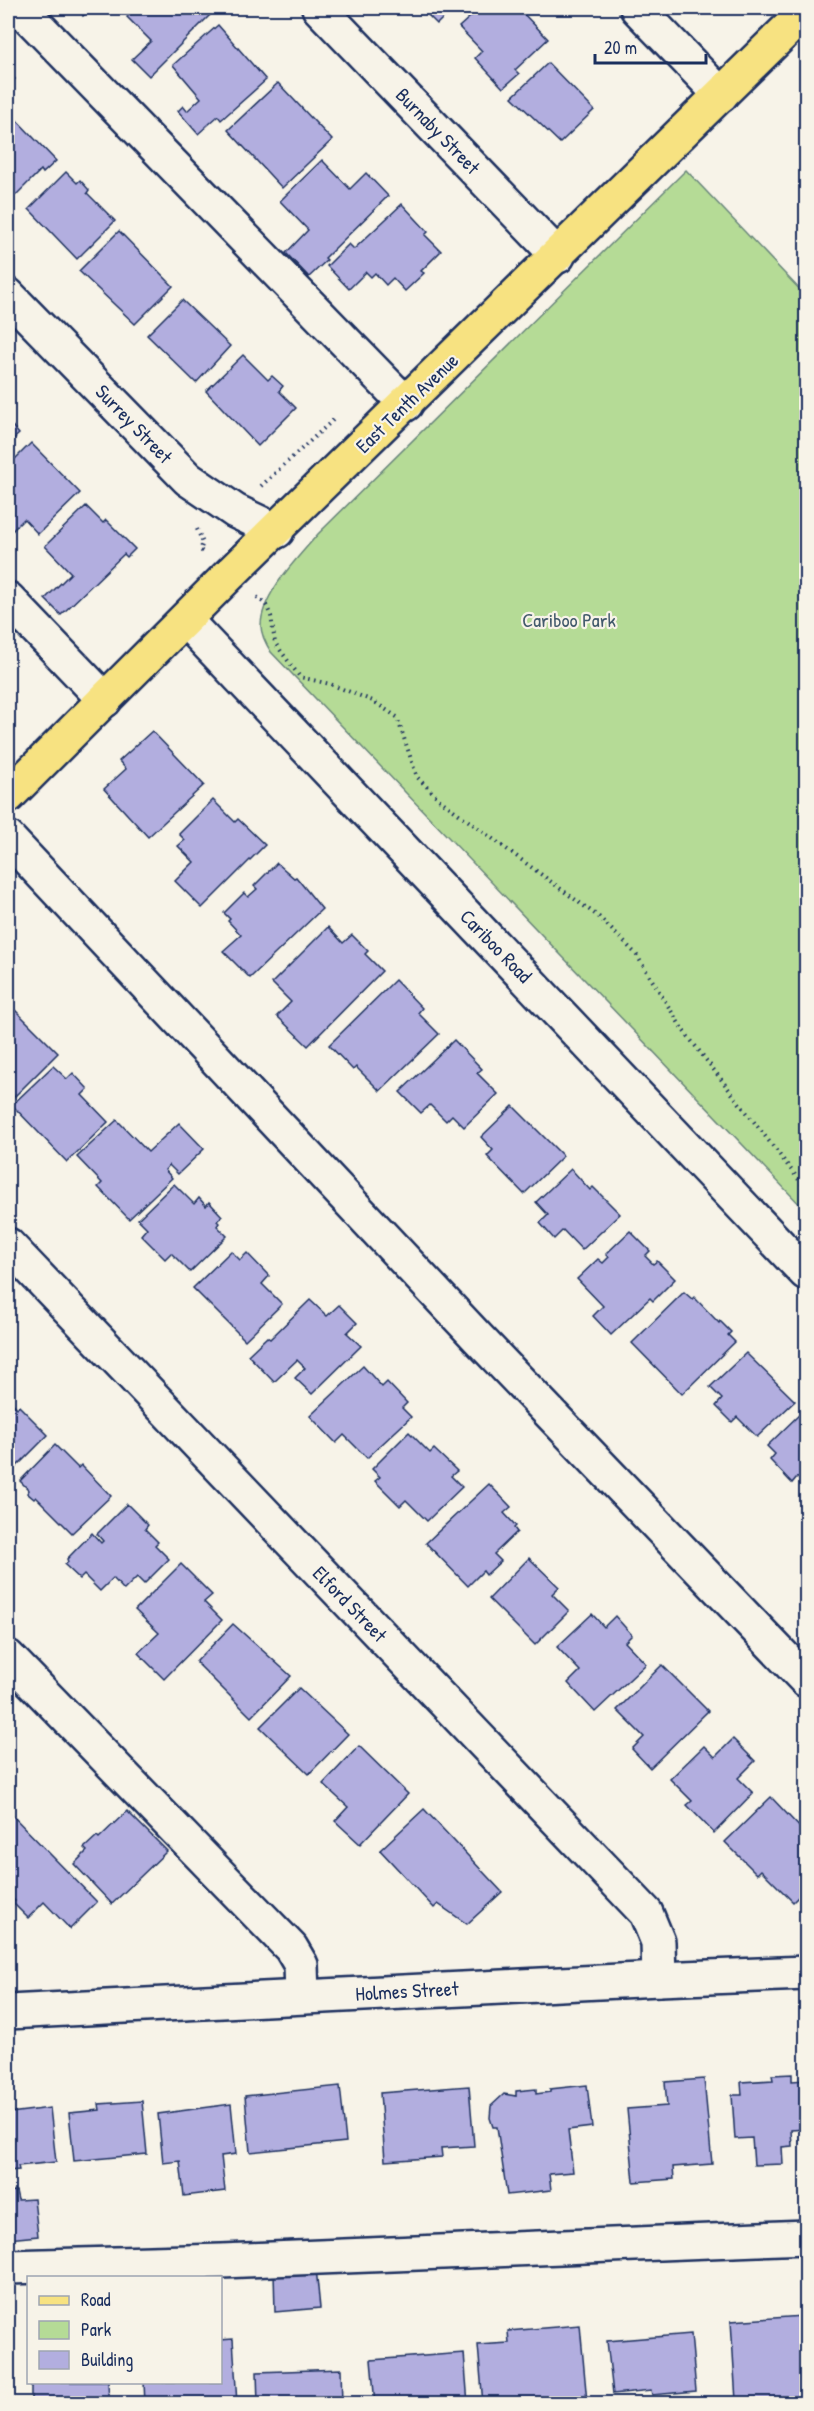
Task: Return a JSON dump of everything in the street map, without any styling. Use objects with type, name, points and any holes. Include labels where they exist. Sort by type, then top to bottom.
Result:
[{"type":"main road","name":"East Tenth Avenue","points":[[8,796],[807,11]]},
{"type":"street","points":[[20,8],[406,404]]},
{"type":"street","name":"Burnaby Street","points":[[318,8],[558,255]]},
{"type":"street","points":[[637,8],[721,95]]},
{"type":"street","name":"Surrey Street","points":[[8,295],[188,479],[235,511],[277,531]]},
{"type":"street","points":[[8,599],[105,700]]},
{"type":"street","name":"Cariboo Road","points":[[185,620],[807,1273]]},
{"type":"street","points":[[8,838],[478,1338],[807,1680]]},
{"type":"street","name":"Elford Street","points":[[8,1245],[646,1913],[658,1942],[659,1979]]},
{"type":"street","points":[[8,1657],[291,1948],[301,1965],[302,1996]]},
{"type":"street","name":"Holmes Street","points":[[8,2012],[659,1979],[807,1974]]},
{"type":"street","points":[[8,2267],[364,2256],[807,2237]]},
{"type":"path","points":[[256,490],[340,413]]},
{"type":"path","points":[[197,532],[203,543],[200,550]]},
{"type":"path","points":[[266,605],[271,616],[275,643],[300,677],[330,684],[373,701],[397,717],[417,777],[440,800],[599,917],[636,954],[683,1030],[807,1189]]},
{"type":"green space","name":"Cariboo Park","points":[[686,170],[806,296],[806,1211],[271,652],[261,629],[263,614],[274,589],[318,534]]},
{"type":"building","points":[[80,8],[92,8],[83,16]]},
{"type":"building","points":[[132,8],[207,8],[212,13],[149,76],[132,59],[151,41],[127,17],[135,10]]},
{"type":"building","points":[[421,8],[453,8],[437,24]]},
{"type":"building","points":[[480,8],[518,8],[548,39],[515,70],[519,74],[503,88],[475,58],[482,51],[459,27]]},
{"type":"building","points":[[218,25],[266,80],[221,120],[218,116],[198,134],[178,111],[183,106],[187,111],[201,98],[173,65]]},
{"type":"building","points":[[548,63],[594,110],[560,143],[512,97]]},
{"type":"building","points":[[8,72],[15,79],[8,86]]},
{"type":"building","points":[[278,83],[332,140],[282,188],[228,130]]},
{"type":"building","points":[[8,111],[56,161],[43,173],[41,170],[16,195],[8,186]]},
{"type":"building","points":[[322,160],[350,189],[366,173],[388,196],[325,258],[327,260],[309,277],[286,253],[308,230],[280,201]]},
{"type":"building","points":[[66,172],[77,183],[80,180],[89,190],[87,193],[115,221],[77,259],[29,209]]},
{"type":"building","points":[[402,204],[428,232],[425,235],[441,251],[421,271],[424,273],[405,291],[393,278],[386,285],[375,273],[371,277],[366,272],[349,289],[327,266],[349,244],[354,249]]},
{"type":"building","points":[[119,231],[173,286],[135,324],[79,271]]},
{"type":"building","points":[[182,300],[230,346],[196,383],[147,335]]},
{"type":"building","points":[[243,355],[268,380],[272,376],[283,386],[279,391],[296,408],[258,446],[206,391]]},
{"type":"building","points":[[8,421],[19,434],[8,444]]},
{"type":"building","points":[[31,443],[80,493],[38,534],[24,519],[8,535],[8,466]]},
{"type":"building","points":[[86,506],[103,523],[106,520],[135,549],[127,557],[124,554],[61,615],[45,599],[71,573],[45,546]]},
{"type":"building","points":[[152,731],[204,785],[148,837],[104,789],[126,769],[119,761]]},
{"type":"building","points":[[213,800],[235,822],[238,819],[265,845],[202,908],[175,881],[194,862],[178,846],[185,840],[179,834]]},
{"type":"building","points":[[277,863],[294,878],[296,877],[322,909],[250,978],[223,951],[241,935],[224,913],[244,893],[248,897],[257,889],[254,886]]},
{"type":"building","points":[[328,927],[343,943],[352,935],[368,951],[365,954],[382,971],[308,1046],[277,1016],[291,1002],[272,983]]},
{"type":"building","points":[[395,980],[422,1008],[418,1013],[439,1034],[380,1091],[356,1067],[353,1070],[329,1045]]},
{"type":"building","points":[[8,1003],[58,1053],[9,1102],[8,1101]]},
{"type":"building","points":[[454,1040],[482,1069],[477,1073],[498,1094],[464,1127],[452,1115],[446,1121],[430,1105],[421,1113],[400,1092]]},
{"type":"building","points":[[53,1066],[67,1079],[73,1073],[88,1089],[82,1095],[108,1122],[67,1162],[12,1105]]},
{"type":"building","points":[[513,1106],[563,1156],[524,1194],[487,1156],[493,1150],[481,1137]]},
{"type":"building","points":[[117,1120],[148,1152],[179,1123],[204,1149],[178,1174],[169,1165],[165,1170],[172,1178],[129,1219],[98,1187],[102,1183],[77,1157]]},
{"type":"building","points":[[571,1169],[590,1190],[593,1187],[620,1214],[582,1250],[563,1230],[554,1239],[540,1223],[548,1215],[536,1202]]},
{"type":"building","points":[[174,1184],[194,1204],[199,1198],[206,1206],[209,1202],[222,1216],[217,1221],[219,1223],[217,1226],[227,1236],[190,1272],[171,1253],[165,1259],[141,1235],[147,1228],[138,1219]]},
{"type":"building","points":[[630,1231],[650,1251],[645,1256],[653,1264],[657,1261],[675,1279],[653,1301],[650,1298],[611,1335],[593,1316],[603,1306],[577,1279],[598,1259],[603,1263],[609,1257],[606,1254]]},
{"type":"building","points":[[231,1251],[240,1260],[247,1253],[269,1276],[262,1284],[282,1304],[245,1340],[193,1288]]},
{"type":"building","points":[[684,1292],[692,1299],[694,1297],[719,1323],[720,1321],[731,1332],[728,1335],[735,1342],[682,1394],[632,1343]]},
{"type":"building","points":[[310,1300],[327,1316],[339,1305],[357,1323],[347,1333],[361,1346],[312,1394],[295,1378],[305,1368],[297,1360],[274,1382],[248,1355],[267,1337],[270,1339]]},
{"type":"building","points":[[746,1353],[795,1401],[757,1437],[737,1417],[732,1422],[716,1406],[722,1399],[710,1387]]},
{"type":"building","points":[[363,1366],[382,1387],[387,1382],[407,1403],[402,1408],[411,1417],[367,1458],[344,1435],[336,1443],[310,1416]]},
{"type":"building","points":[[8,1398],[48,1435],[11,1472],[8,1468]]},
{"type":"building","points":[[802,1412],[806,1416],[806,1487],[797,1477],[792,1483],[770,1460],[775,1454],[767,1446]]},
{"type":"building","points":[[409,1432],[430,1453],[434,1449],[457,1471],[451,1476],[462,1487],[427,1521],[406,1500],[400,1506],[375,1481],[380,1477],[372,1469]]},
{"type":"building","points":[[55,1445],[78,1468],[81,1465],[111,1496],[72,1533],[36,1497],[34,1499],[27,1493],[29,1490],[20,1481]]},
{"type":"building","points":[[489,1484],[511,1507],[504,1513],[516,1526],[514,1528],[517,1532],[494,1554],[501,1561],[486,1575],[483,1571],[468,1586],[426,1543]]},
{"type":"building","points":[[127,1504],[148,1525],[145,1529],[158,1542],[155,1545],[169,1559],[144,1584],[137,1577],[124,1590],[113,1578],[100,1591],[84,1575],[80,1579],[65,1565],[68,1562],[67,1559],[92,1533],[101,1543],[103,1541],[97,1534]]},
{"type":"building","points":[[529,1558],[559,1587],[552,1594],[569,1611],[535,1645],[489,1599]]},
{"type":"building","points":[[181,1564],[212,1595],[204,1602],[222,1620],[164,1679],[138,1653],[159,1633],[135,1610]]},
{"type":"building","points":[[592,1614],[604,1627],[615,1616],[632,1635],[625,1642],[646,1664],[595,1712],[568,1683],[580,1671],[557,1647]]},
{"type":"building","points":[[233,1624],[291,1676],[251,1717],[196,1662]]},
{"type":"building","points":[[662,1665],[708,1711],[650,1768],[632,1749],[644,1737],[617,1710]]},
{"type":"building","points":[[299,1688],[348,1734],[309,1774],[260,1727]]},
{"type":"building","points":[[733,1739],[755,1761],[738,1778],[753,1793],[714,1833],[687,1805],[692,1801],[670,1779],[704,1746],[715,1757]]},
{"type":"building","points":[[359,1746],[408,1794],[360,1844],[335,1821],[348,1807],[323,1784]]},
{"type":"building","points":[[771,1797],[806,1834],[806,1889],[793,1902],[761,1870],[757,1874],[725,1842]]},
{"type":"building","points":[[424,1809],[502,1892],[467,1924],[438,1904],[434,1908],[380,1850]]},
{"type":"building","points":[[8,1811],[97,1902],[70,1929],[44,1902],[28,1918],[13,1903],[15,1901],[8,1894]]},
{"type":"building","points":[[127,1811],[167,1851],[112,1904],[74,1864],[87,1851],[84,1848],[97,1836],[99,1838]]},
{"type":"building","points":[[792,2074],[792,2081],[806,2080],[806,2129],[791,2130],[792,2146],[782,2147],[783,2164],[754,2165],[752,2138],[735,2139],[732,2095],[742,2095],[741,2082],[773,2080],[772,2075]]},
{"type":"building","points":[[704,2079],[712,2164],[673,2167],[674,2179],[634,2182],[627,2109],[667,2106],[665,2082]]},
{"type":"building","points":[[587,2085],[592,2127],[568,2130],[573,2172],[549,2174],[551,2190],[507,2195],[497,2127],[493,2127],[490,2118],[491,2106],[504,2094],[516,2096],[516,2091],[536,2089],[536,2094],[550,2092],[550,2089]]},
{"type":"building","points":[[340,2086],[346,2142],[250,2152],[245,2096]]},
{"type":"building","points":[[469,2086],[474,2146],[441,2148],[442,2157],[385,2161],[380,2093]]},
{"type":"building","points":[[142,2101],[147,2154],[74,2161],[69,2113],[100,2110],[99,2104]]},
{"type":"building","points":[[231,2104],[236,2154],[221,2156],[225,2191],[184,2196],[180,2161],[163,2163],[158,2114]]},
{"type":"building","points":[[50,2108],[56,2162],[18,2166],[19,2170],[8,2171],[8,2117],[10,2113]]},
{"type":"building","points":[[16,2191],[18,2200],[34,2199],[38,2236],[8,2239],[8,2192]]},
{"type":"building","points":[[316,2268],[320,2308],[275,2312],[274,2272]]},
{"type":"building","points":[[803,2316],[806,2396],[776,2403],[736,2401],[731,2321]]},
{"type":"building","points":[[580,2325],[587,2402],[483,2404],[478,2345],[509,2343],[508,2331]]},
{"type":"building","points":[[691,2334],[696,2391],[652,2395],[651,2390],[613,2394],[607,2341]]},
{"type":"building","points":[[233,2339],[237,2404],[145,2404],[144,2384],[222,2384],[222,2340]]},
{"type":"building","points":[[464,2353],[468,2404],[375,2404],[371,2360]]},
{"type":"building","points":[[10,2369],[13,2404],[8,2404],[8,2370]]},
{"type":"building","points":[[341,2369],[342,2404],[258,2404],[257,2372]]},
{"type":"building","points":[[31,2384],[108,2384],[109,2404],[31,2404]]}]
